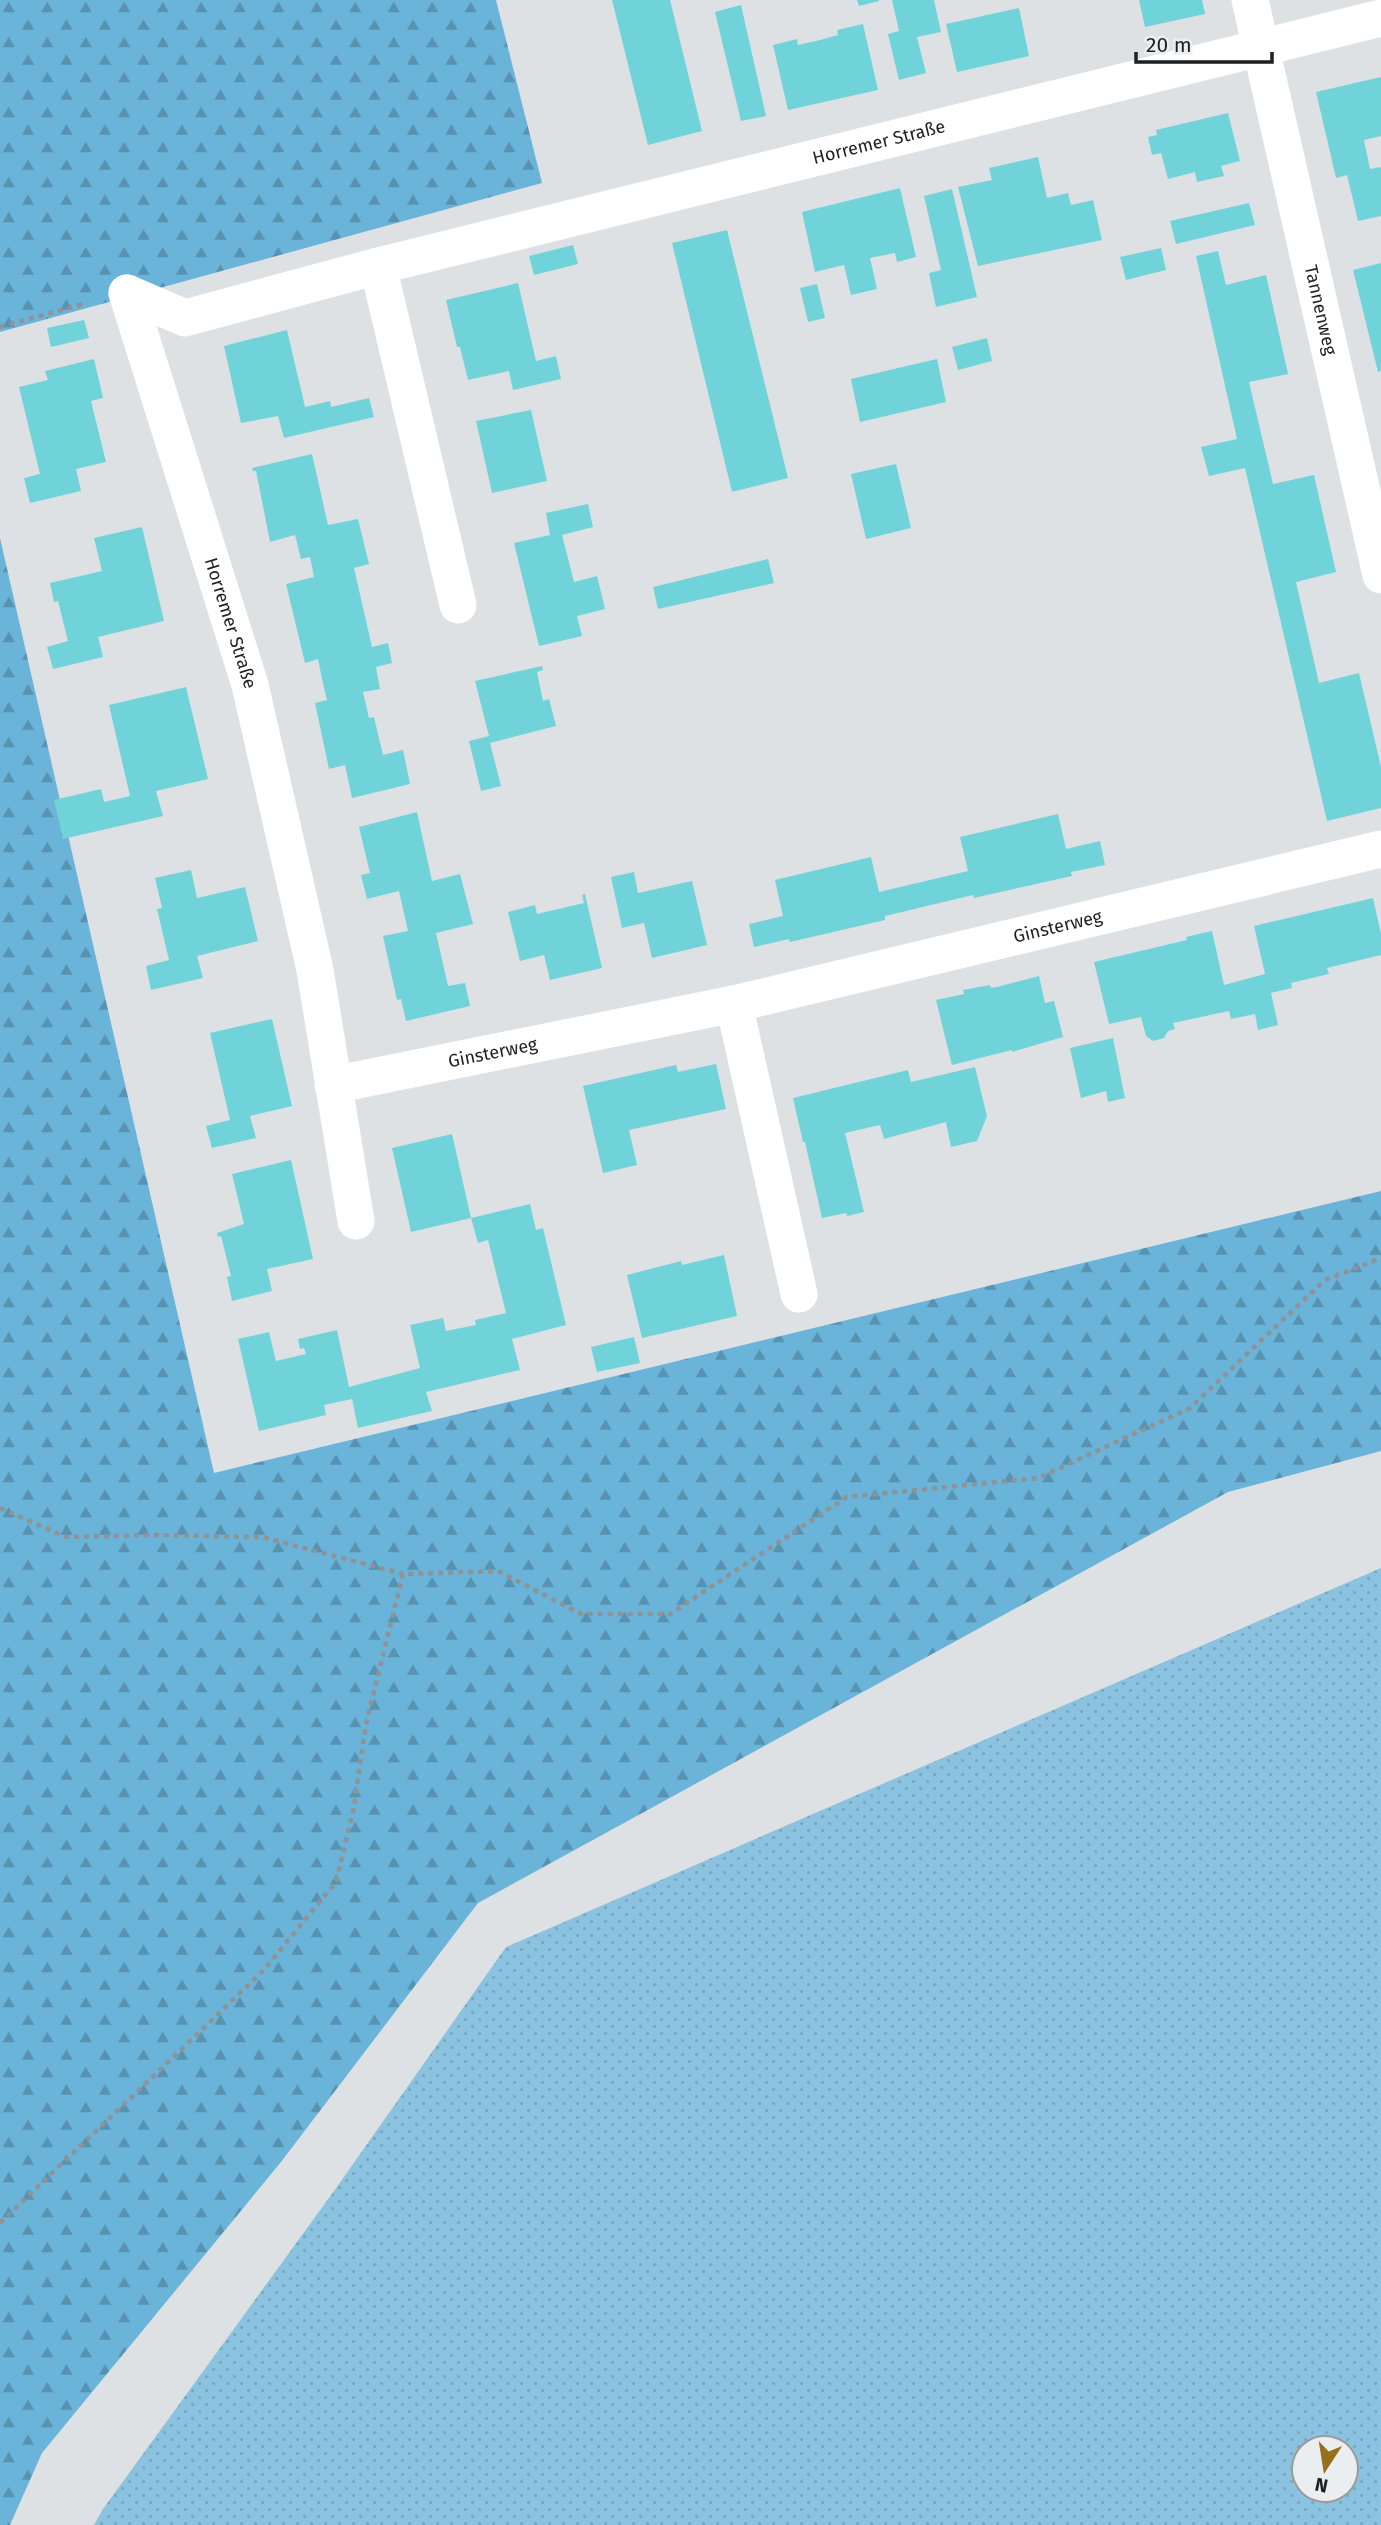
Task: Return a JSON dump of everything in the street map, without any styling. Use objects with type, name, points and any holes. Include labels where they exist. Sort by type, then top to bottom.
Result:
[{"type":"street","name":"Tannenweg","points":[[1250,0],[1381,576]]},
{"type":"street","name":"Horremer Straße","points":[[127,293],[185,318],[378,266],[1381,18]]},
{"type":"street","points":[[378,266],[458,605]]},
{"type":"street","name":"Horremer Straße","points":[[127,293],[250,685],[315,970],[356,1221]]},
{"type":"street","name":"Ginsterweg","points":[[333,1085],[734,1004],[1381,849]]},
{"type":"street","points":[[734,1004],[799,1294]]},
{"type":"path","points":[[0,327],[127,293]]},
{"type":"path","points":[[0,1508],[66,1537],[262,1537],[403,1574],[498,1571],[581,1614],[670,1614],[848,1497],[1038,1478],[1190,1408],[1325,1280],[1381,1258]]},
{"type":"path","points":[[0,2223],[263,1971],[335,1881],[353,1812],[366,1724],[403,1574]]},
{"type":"shaded area","points":[[1381,1568],[1381,2525],[94,2525],[506,1947]]},
{"type":"green space","points":[[0,0],[496,0],[542,183],[0,332]]},
{"type":"green space","points":[[0,538],[214,1473],[1381,1191],[1381,1451],[1228,1492],[478,1903],[281,2162],[42,2453],[10,2525],[0,2525]]},
{"type":"building","points":[[612,0],[670,0],[702,131],[648,145]]},
{"type":"building","points":[[857,0],[879,0],[879,1],[859,6]]},
{"type":"building","points":[[892,0],[934,0],[941,32],[917,37],[926,73],[899,80],[888,34],[899,31]]},
{"type":"building","points":[[1139,0],[1202,0],[1205,14],[1145,27]]},
{"type":"building","points":[[741,5],[766,116],[741,121],[715,12]]},
{"type":"building","points":[[1019,8],[1029,56],[957,72],[946,24]]},
{"type":"building","points":[[863,24],[878,90],[788,110],[773,45],[797,39],[798,45],[820,40],[838,35],[837,30]]},
{"type":"building","points":[[1381,77],[1381,136],[1364,140],[1370,169],[1381,167],[1381,216],[1358,221],[1347,175],[1336,178],[1316,92]]},
{"type":"building","points":[[1228,113],[1240,161],[1221,166],[1224,176],[1197,182],[1195,172],[1168,179],[1161,153],[1152,155],[1148,137],[1157,135],[1156,130]]},
{"type":"building","points":[[1038,157],[1047,198],[1068,193],[1071,205],[1093,200],[1102,240],[978,266],[958,187],[992,180],[989,168]]},
{"type":"building","points":[[900,188],[916,257],[897,262],[895,253],[870,258],[877,289],[851,295],[844,265],[815,272],[802,212]]},
{"type":"building","points":[[952,189],[977,297],[936,307],[929,273],[941,270],[924,196]]},
{"type":"building","points":[[1249,203],[1255,225],[1176,244],[1170,221]]},
{"type":"building","points":[[727,230],[788,478],[732,492],[672,243]]},
{"type":"building","points":[[573,245],[578,264],[534,275],[529,256]]},
{"type":"building","points":[[1161,248],[1166,270],[1126,280],[1120,257]]},
{"type":"building","points":[[1218,251],[1226,285],[1266,275],[1288,374],[1249,382],[1273,484],[1314,475],[1336,572],[1296,582],[1319,683],[1359,673],[1381,767],[1381,808],[1327,821],[1245,468],[1209,476],[1201,447],[1237,439],[1196,256]]},
{"type":"building","points":[[1381,263],[1381,371],[1378,372],[1353,270]]},
{"type":"building","points":[[518,283],[536,361],[556,356],[561,379],[513,390],[509,371],[468,380],[446,300]]},
{"type":"building","points":[[817,284],[825,318],[808,322],[800,288]]},
{"type":"building","points":[[84,320],[89,338],[51,347],[47,328]]},
{"type":"building","points":[[287,330],[305,407],[330,401],[331,407],[369,398],[374,417],[284,438],[278,416],[241,423],[224,346]]},
{"type":"building","points":[[987,338],[992,361],[958,370],[952,347]]},
{"type":"building","points":[[94,359],[103,398],[91,401],[106,462],[76,469],[81,491],[30,503],[24,478],[40,474],[19,387],[48,380],[45,371]]},
{"type":"building","points":[[937,359],[946,402],[860,422],[851,379]]},
{"type":"building","points":[[531,410],[547,481],[492,493],[476,421]]},
{"type":"building","points":[[312,454],[328,525],[358,519],[369,564],[354,568],[372,647],[388,643],[392,663],[376,667],[380,689],[363,692],[369,718],[374,717],[383,755],[403,750],[410,784],[352,798],[345,765],[329,769],[315,703],[327,700],[318,659],[305,663],[286,584],[314,577],[310,557],[301,559],[295,535],[270,542],[256,471],[252,468]]},
{"type":"building","points":[[896,464],[911,528],[866,539],[851,474]]},
{"type":"building","points":[[588,504],[593,527],[562,535],[574,582],[597,576],[605,609],[577,616],[582,636],[539,646],[514,543],[550,535],[546,513]]},
{"type":"building","points":[[142,527],[164,621],[98,637],[103,657],[53,669],[47,647],[68,641],[58,601],[54,602],[50,583],[102,571],[94,538]]},
{"type":"building","points":[[768,559],[774,583],[658,609],[653,587]]},
{"type":"building","points":[[542,666],[543,670],[537,672],[543,701],[549,699],[556,726],[490,743],[501,786],[481,791],[469,741],[489,736],[475,681]]},
{"type":"building","points":[[186,687],[208,779],[156,791],[163,816],[63,839],[54,800],[101,789],[104,802],[130,796],[109,705]]},
{"type":"building","points":[[417,812],[432,881],[460,874],[473,924],[436,933],[448,986],[465,983],[470,1006],[406,1021],[401,999],[397,1000],[383,936],[408,931],[399,891],[367,899],[361,875],[370,873],[359,827]]},
{"type":"building","points":[[1058,814],[1066,849],[1100,841],[1105,865],[1071,872],[1072,876],[974,898],[973,895],[885,916],[885,920],[790,942],[789,939],[754,947],[749,924],[783,916],[775,880],[871,857],[879,892],[968,871],[960,837]]},
{"type":"building","points":[[191,870],[197,898],[245,887],[258,941],[197,956],[203,978],[151,990],[146,966],[169,960],[157,909],[162,908],[155,878]]},
{"type":"building","points":[[634,872],[638,893],[692,881],[707,945],[652,958],[644,923],[622,928],[611,877]]},
{"type":"building","points":[[585,894],[602,968],[550,980],[544,955],[520,961],[508,912],[535,905],[537,914],[584,903],[582,895]]},
{"type":"building","points":[[1373,898],[1381,934],[1381,955],[1327,968],[1329,974],[1291,983],[1292,988],[1271,993],[1278,1025],[1258,1030],[1255,1014],[1231,1019],[1229,1011],[1173,1023],[1175,1029],[1168,1031],[1164,1038],[1153,1041],[1146,1036],[1141,1017],[1109,1024],[1094,962],[1187,940],[1186,937],[1212,931],[1224,985],[1265,974],[1254,926]]},
{"type":"building","points":[[1039,976],[1045,1003],[1054,1001],[1063,1037],[952,1065],[936,1000],[964,994],[963,990],[990,985],[991,988],[997,987]]},
{"type":"building","points":[[272,1019],[292,1106],[250,1116],[256,1138],[212,1148],[206,1126],[230,1120],[210,1033]]},
{"type":"building","points":[[1113,1038],[1125,1098],[1108,1102],[1106,1091],[1081,1098],[1070,1048]]},
{"type":"building","points":[[716,1064],[726,1109],[629,1130],[637,1165],[603,1173],[583,1086],[676,1065],[678,1072]]},
{"type":"building","points":[[975,1067],[987,1116],[977,1141],[951,1147],[946,1122],[884,1139],[880,1125],[845,1133],[864,1212],[822,1218],[793,1098],[908,1070],[911,1082]]},
{"type":"building","points":[[452,1134],[471,1218],[411,1232],[392,1148]]},
{"type":"building","points":[[291,1160],[313,1259],[267,1269],[272,1291],[232,1301],[227,1277],[231,1276],[221,1236],[218,1237],[217,1233],[244,1224],[232,1174]]},
{"type":"building","points":[[530,1204],[536,1230],[543,1228],[566,1325],[512,1339],[520,1370],[426,1392],[432,1411],[358,1428],[352,1399],[324,1405],[326,1415],[259,1431],[238,1339],[269,1332],[276,1361],[306,1354],[304,1348],[300,1349],[298,1339],[337,1330],[349,1387],[420,1368],[410,1325],[443,1318],[446,1331],[476,1325],[475,1320],[506,1313],[488,1240],[478,1243],[471,1218]]},
{"type":"building","points":[[724,1255],[737,1316],[642,1338],[627,1275],[681,1261],[682,1265]]},
{"type":"building","points":[[634,1337],[640,1363],[597,1372],[591,1347]]}]
